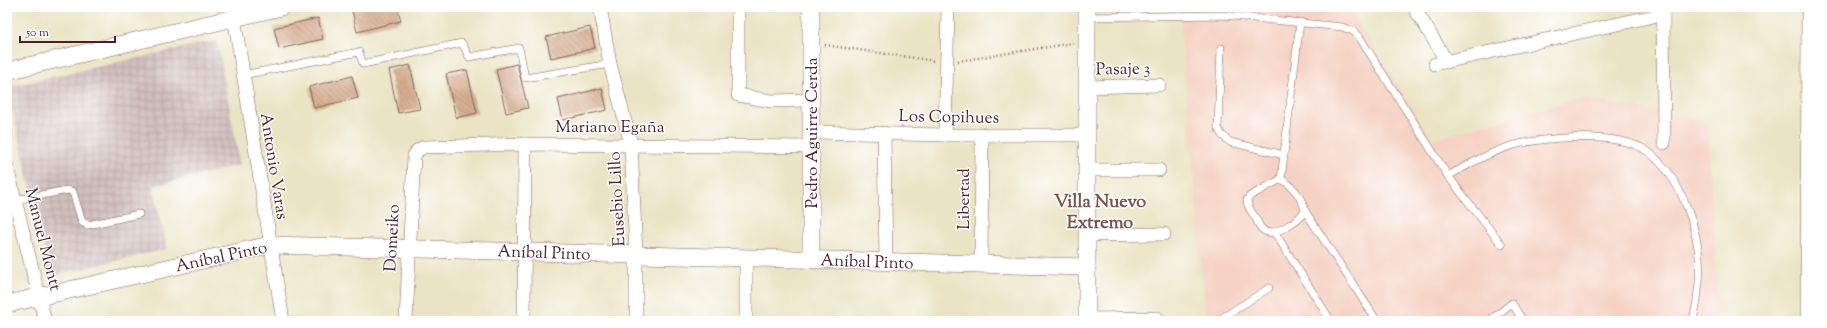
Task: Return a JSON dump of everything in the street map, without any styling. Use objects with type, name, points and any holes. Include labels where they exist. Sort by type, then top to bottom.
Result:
[{"type":"street","points":[[7,71],[281,7]]},
{"type":"street","name":"Eusebio Lillo","points":[[600,7],[610,64],[631,144],[636,255],[636,321]]},
{"type":"street","points":[[738,7],[738,95],[771,101],[810,100]]},
{"type":"street","name":"Pedro Aguirre Cerda","points":[[811,7],[810,100],[812,260]]},
{"type":"street","points":[[945,135],[948,7]]},
{"type":"street","points":[[1414,7],[1441,63],[1663,11],[1664,143]]},
{"type":"street","points":[[1809,321],[1815,105],[1810,7]]},
{"type":"street","points":[[1087,12],[1087,320],[1157,318]]},
{"type":"street","name":"Antonio Varas","points":[[234,17],[283,321]]},
{"type":"street","name":"Pasaje 3","points":[[1087,87],[1159,86]]},
{"type":"street","points":[[884,132],[886,262]]},
{"type":"street","name":"Los Copihues","points":[[811,139],[884,132],[945,135],[1087,135]]},
{"type":"street","name":"Libertad","points":[[981,264],[982,134]]},
{"type":"street","name":"Mariano Egaña","points":[[414,156],[418,150],[424,147],[525,144],[631,144],[811,139]]},
{"type":"street","points":[[524,321],[525,144]]},
{"type":"street","name":"Domeiko","points":[[406,321],[408,249],[414,156]]},
{"type":"street","name":"Manuel Montt","points":[[7,167],[45,321]]},
{"type":"street","points":[[1087,170],[1159,170]]},
{"type":"street","points":[[1087,236],[1164,234]]},
{"type":"street","name":"Aníbal Pinto","points":[[7,304],[270,245],[1087,267]]},
{"type":"street","points":[[746,257],[746,321]]},
{"type":"lane","points":[[1087,12],[1222,15],[1342,27],[1353,31],[1360,38],[1448,176],[1502,245]]},
{"type":"lane","points":[[1281,179],[1300,22]]},
{"type":"lane","points":[[243,75],[359,52],[363,64],[462,43],[469,57],[519,48],[525,78],[610,64]]},
{"type":"lane","points":[[1221,48],[1218,128],[1222,135],[1230,142],[1284,155]]},
{"type":"lane","points":[[1448,176],[1477,160],[1506,148],[1547,140],[1568,138],[1603,138],[1627,143],[1646,151],[1661,164],[1674,180],[1690,217],[1698,253],[1699,281],[1693,321]]},
{"type":"lane","points":[[1281,179],[1291,184],[1304,206],[1305,211],[1377,321]]},
{"type":"lane","points":[[1281,179],[1250,196],[1247,200],[1247,205],[1263,230],[1268,233],[1275,233],[1302,215],[1305,211]]},
{"type":"lane","points":[[15,200],[68,190],[73,192],[82,222],[84,225],[88,226],[139,214]]},
{"type":"lane","points":[[1275,233],[1331,321]]},
{"type":"lane","points":[[1221,321],[1222,318],[1269,288]]},
{"type":"lane","points":[[1489,321],[1512,302],[1523,321]]},
{"type":"shaded area","points":[[1179,7],[1348,7],[1432,139],[1581,98],[1707,121],[1719,321],[1206,321]]},
{"type":"shaded area","points":[[217,40],[240,165],[153,186],[167,249],[51,276],[7,87]]},
{"type":"building","points":[[365,7],[397,7],[401,21],[357,32],[352,10]]},
{"type":"building","points":[[318,18],[323,39],[279,49],[274,28]]},
{"type":"building","points":[[590,27],[595,48],[551,58],[546,37]]},
{"type":"building","points":[[517,64],[528,108],[506,113],[496,69]]},
{"type":"building","points":[[410,65],[420,109],[398,113],[389,70]]},
{"type":"building","points":[[467,70],[477,113],[456,118],[446,74]]},
{"type":"building","points":[[352,76],[358,98],[314,108],[309,87]]},
{"type":"building","points":[[602,88],[607,110],[563,120],[558,99]]},
{"type":"district","name":"Villa Nuevo Extremo","points":[[1100,211]]}]
